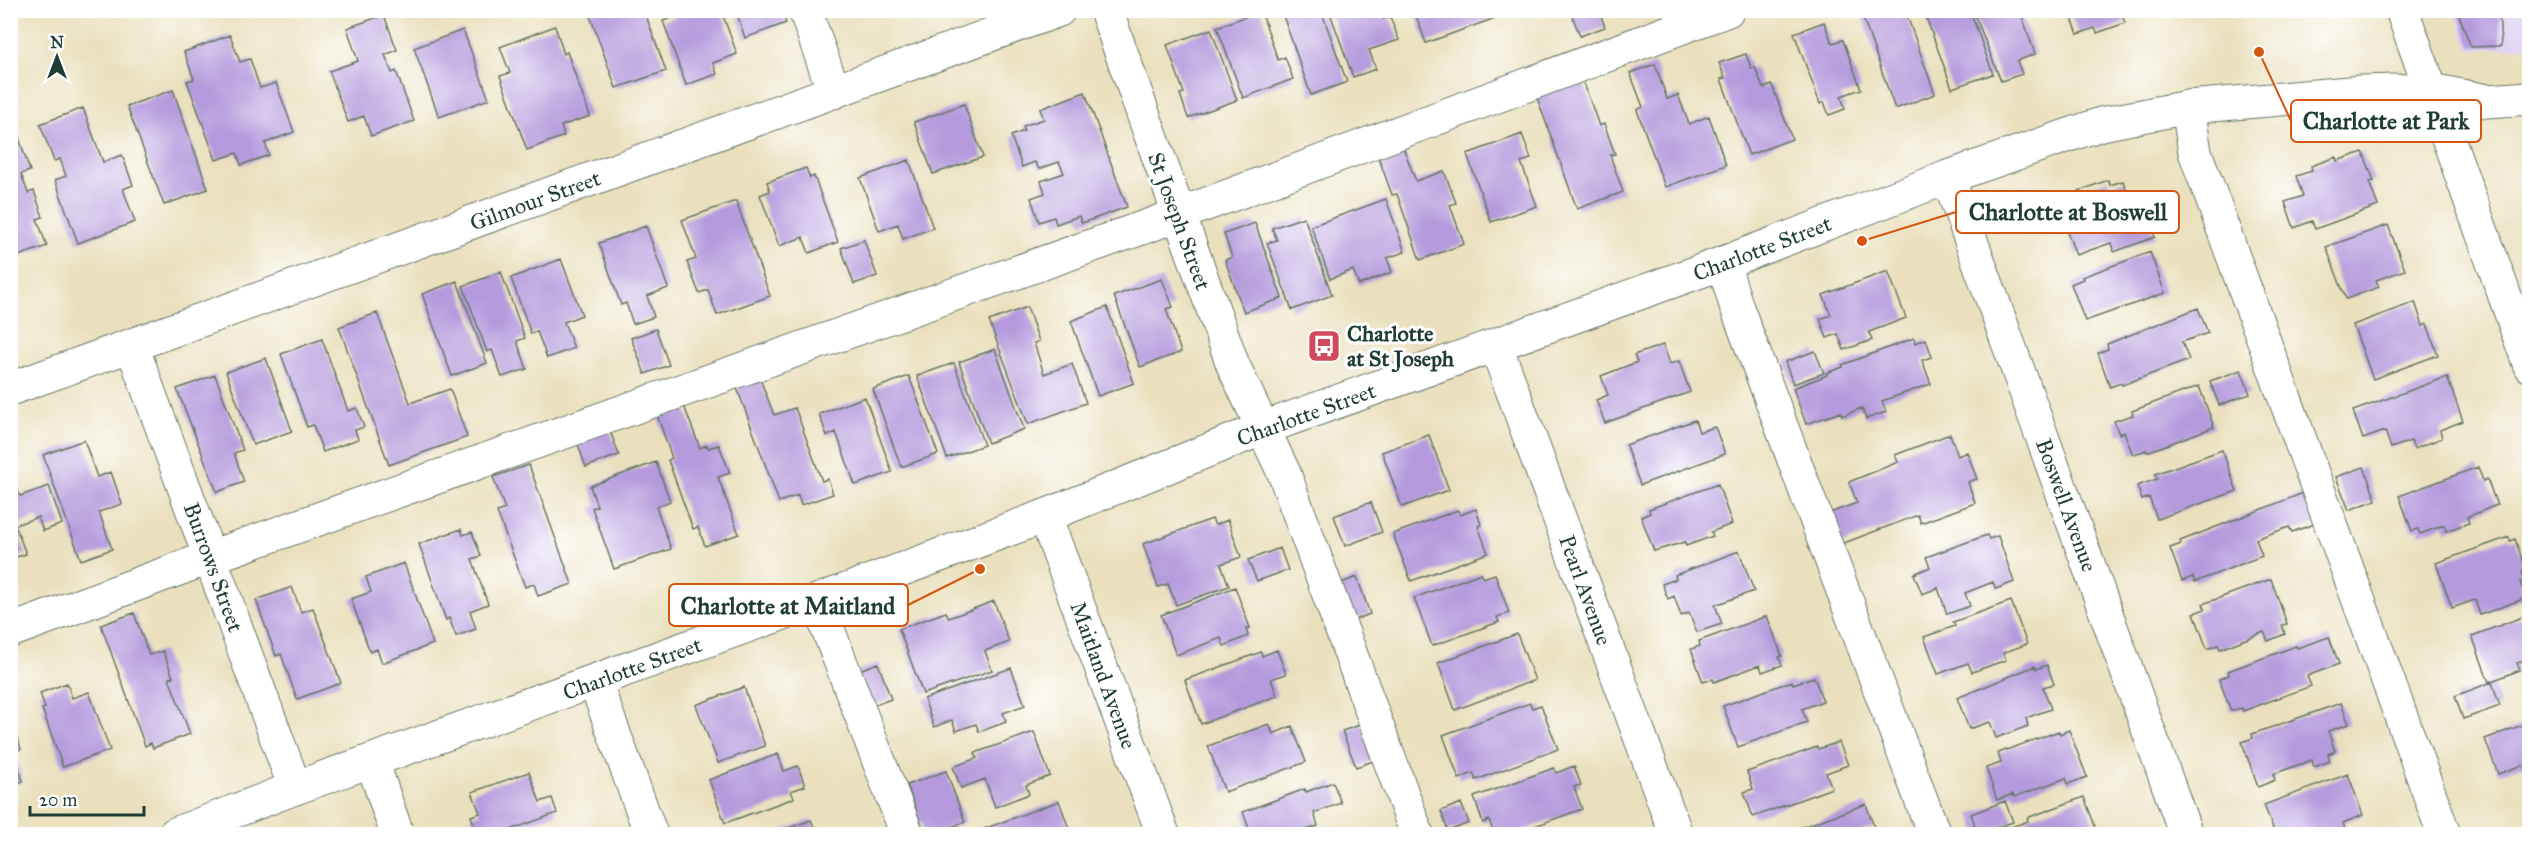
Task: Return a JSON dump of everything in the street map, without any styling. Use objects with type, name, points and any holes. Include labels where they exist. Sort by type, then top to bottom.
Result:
[{"type":"street","points":[[804,10],[834,92]]},
{"type":"street","name":"Gilmour Street","points":[[10,389],[1059,10]]},
{"type":"street","name":"St Joseph Street","points":[[1106,10],[1233,365],[1284,473],[1418,834]]},
{"type":"street","points":[[10,631],[211,557],[1178,216],[1728,10]]},
{"type":"street","points":[[2402,10],[2529,366]]},
{"type":"street","name":"Charlotte Street","points":[[175,834],[295,788],[595,682],[1045,516],[1264,428],[1723,263],[1948,177],[2101,124],[2188,107],[2361,92],[2430,90],[2487,101],[2529,98]]},
{"type":"street","points":[[2188,107],[2195,152],[2444,834]]},
{"type":"street","name":"Boswell Avenue","points":[[1948,177],[2186,834]]},
{"type":"street","points":[[1723,263],[1740,316],[1934,834]]},
{"type":"street","name":"Burrows Street","points":[[132,346],[295,788]]},
{"type":"street","name":"Pearl Avenue","points":[[1496,346],[1676,834]]},
{"type":"street","name":"Maitland Avenue","points":[[1045,516],[1163,834]]},
{"type":"street","points":[[817,601],[907,834]]},
{"type":"street","points":[[595,682],[651,834]]},
{"type":"street","points":[[372,761],[397,834]]},
{"type":"shaded area","points":[[2455,11],[2529,11],[2529,46],[2469,50]]},
{"type":"building","points":[[596,10],[644,10],[666,71],[616,88],[589,13]]},
{"type":"building","points":[[672,10],[721,10],[737,54],[713,63],[717,74],[686,85],[663,21],[675,17]]},
{"type":"building","points":[[736,10],[781,10],[786,23],[745,38]]},
{"type":"building","points":[[1281,10],[1321,10],[1347,82],[1311,95]]},
{"type":"building","points":[[1329,10],[1380,10],[1383,19],[1390,17],[1399,40],[1369,50],[1376,69],[1353,77]]},
{"type":"building","points":[[1414,10],[1499,10],[1501,16],[1426,43]]},
{"type":"building","points":[[1570,10],[1599,10],[1605,27],[1580,36]]},
{"type":"building","points":[[1884,10],[1905,10],[1935,94],[1895,109],[1863,18]]},
{"type":"building","points":[[1970,10],[1993,74],[1952,88],[1924,12]]},
{"type":"building","points":[[1973,10],[2020,10],[2035,54],[2017,61],[2022,74],[2001,81]]},
{"type":"building","points":[[2069,10],[2120,10],[2125,23],[2097,33],[2095,28],[2078,34]]},
{"type":"building","points":[[2457,10],[2499,10],[2501,46],[2471,47]]},
{"type":"building","points":[[1261,11],[1278,60],[1285,57],[1293,79],[1243,98],[1217,27]]},
{"type":"building","points":[[384,15],[397,50],[385,55],[392,73],[396,71],[414,121],[371,136],[364,116],[348,122],[329,71],[358,61],[347,28]]},
{"type":"building","points":[[1824,22],[1832,43],[1843,40],[1861,89],[1841,96],[1845,109],[1829,115],[1824,102],[1820,104],[1794,33]]},
{"type":"building","points":[[555,26],[590,116],[561,126],[564,136],[527,150],[500,76],[510,73],[500,47]]},
{"type":"building","points":[[1211,29],[1237,100],[1188,118],[1180,94],[1184,93],[1167,45]]},
{"type":"building","points":[[463,30],[489,99],[439,117],[414,48]]},
{"type":"building","points":[[230,35],[240,62],[250,59],[260,88],[276,83],[294,132],[265,143],[269,155],[241,165],[237,153],[216,160],[187,81],[194,79],[184,52]]},
{"type":"building","points":[[1746,54],[1751,68],[1755,67],[1763,88],[1772,85],[1792,139],[1749,155],[1721,79],[1725,78],[1719,63]]},
{"type":"building","points":[[1655,64],[1667,99],[1678,95],[1689,124],[1709,116],[1726,165],[1665,187],[1637,110],[1643,107],[1630,73]]},
{"type":"building","points":[[1581,75],[1599,126],[1604,124],[1615,154],[1610,155],[1623,192],[1577,209],[1535,92]]},
{"type":"building","points":[[173,90],[208,189],[164,205],[127,106]]},
{"type":"building","points":[[1085,92],[1127,207],[1082,223],[1079,216],[1056,224],[1054,217],[1039,222],[1031,198],[1045,193],[1041,181],[1064,173],[1059,162],[1039,169],[1035,162],[1022,167],[1011,136],[1024,131],[1023,126],[1044,119],[1040,109]]},
{"type":"building","points":[[964,104],[983,157],[933,174],[914,122]]},
{"type":"building","points":[[83,108],[103,162],[122,155],[133,185],[123,189],[135,222],[78,243],[55,180],[66,176],[60,159],[54,161],[40,124]]},
{"type":"building","points":[[1522,134],[1531,159],[1521,162],[1537,206],[1491,222],[1467,154]]},
{"type":"building","points":[[19,138],[30,171],[21,174],[28,193],[34,191],[43,217],[37,219],[47,246],[10,259],[10,141]]},
{"type":"building","points":[[1403,147],[1416,181],[1444,171],[1456,203],[1450,205],[1464,244],[1420,260],[1397,194],[1392,195],[1378,156]]},
{"type":"building","points":[[2363,152],[2374,181],[2369,182],[2378,206],[2315,229],[2312,221],[2294,228],[2285,202],[2303,196],[2296,176],[2312,171],[2311,166],[2336,157],[2337,161]]},
{"type":"building","points":[[909,160],[933,228],[903,239],[898,224],[879,231],[860,178]]},
{"type":"building","points":[[806,168],[810,178],[814,176],[838,242],[809,253],[803,237],[779,246],[760,195],[770,191],[767,182]]},
{"type":"building","points":[[2108,180],[2110,185],[2123,181],[2138,222],[2148,219],[2155,237],[2114,252],[2111,243],[2076,255],[2057,205],[2081,196],[2079,191]]},
{"type":"building","points":[[1386,199],[1405,252],[1387,258],[1392,272],[1359,285],[1353,270],[1330,279],[1311,226]]},
{"type":"building","points":[[736,201],[770,296],[717,315],[708,290],[699,293],[687,262],[696,259],[682,220]]},
{"type":"building","points":[[1304,217],[1332,295],[1292,310],[1267,243],[1277,240],[1272,228]]},
{"type":"building","points":[[1255,223],[1282,298],[1244,312],[1225,260],[1232,257],[1224,234]]},
{"type":"building","points":[[2388,225],[2405,270],[2376,280],[2379,287],[2346,299],[2326,247]]},
{"type":"building","points":[[646,226],[668,288],[647,296],[654,317],[633,324],[626,303],[621,305],[599,243]]},
{"type":"building","points":[[864,240],[877,276],[854,284],[841,248]]},
{"type":"building","points":[[2150,252],[2165,293],[2085,321],[2071,284],[2083,279],[2082,277]]},
{"type":"building","points":[[561,259],[582,315],[564,322],[574,348],[547,358],[537,331],[531,334],[511,278]]},
{"type":"building","points":[[1888,271],[1906,318],[1869,332],[1872,340],[1844,350],[1838,334],[1827,338],[1820,319],[1831,315],[1823,295]]},
{"type":"building","points":[[501,272],[525,338],[517,341],[527,369],[502,377],[492,350],[487,352],[463,286]]},
{"type":"building","points":[[1162,279],[1173,307],[1166,309],[1181,352],[1140,367],[1114,296]]},
{"type":"building","points":[[457,281],[487,363],[452,376],[422,294]]},
{"type":"building","points":[[2415,302],[2423,326],[2427,324],[2438,355],[2373,379],[2353,325]]},
{"type":"building","points":[[1027,307],[1039,341],[1034,343],[1044,374],[1072,364],[1086,403],[1028,424],[989,321]]},
{"type":"building","points":[[1107,307],[1134,383],[1098,396],[1071,321]]},
{"type":"building","points":[[2198,308],[2208,333],[2182,342],[2189,360],[2122,385],[2121,383],[2110,387],[2098,353],[2108,349],[2107,344]]},
{"type":"building","points":[[377,313],[410,403],[450,389],[467,437],[389,465],[339,327]]},
{"type":"building","points":[[656,329],[669,365],[645,374],[631,338]]},
{"type":"building","points":[[1914,338],[1915,343],[1926,339],[1932,357],[1922,360],[1931,384],[1882,401],[1886,412],[1866,419],[1862,408],[1842,416],[1841,412],[1806,424],[1793,388],[1827,375],[1826,373],[1843,367],[1842,365]]},
{"type":"building","points":[[322,339],[348,411],[357,408],[364,427],[355,430],[358,439],[323,452],[313,425],[307,427],[281,354]]},
{"type":"building","points":[[1663,345],[1670,364],[1679,361],[1690,392],[1605,423],[1596,400],[1608,395],[1601,376],[1637,362],[1634,355]]},
{"type":"building","points":[[995,349],[1024,429],[988,443],[959,362]]},
{"type":"building","points":[[1815,351],[1824,373],[1793,384],[1785,362]]},
{"type":"building","points":[[266,358],[292,431],[253,445],[226,372]]},
{"type":"building","points":[[954,363],[984,445],[947,458],[917,376]]},
{"type":"building","points":[[2241,370],[2250,394],[2219,405],[2210,381]]},
{"type":"building","points":[[215,375],[243,450],[234,453],[244,482],[217,492],[177,389]]},
{"type":"building","points":[[909,376],[938,454],[901,467],[873,389]]},
{"type":"building","points":[[2447,377],[2463,421],[2440,430],[2442,438],[2414,449],[2411,441],[2391,448],[2385,431],[2363,439],[2353,411]]},
{"type":"building","points":[[760,379],[774,415],[795,408],[822,481],[828,479],[833,494],[801,505],[798,495],[779,502],[737,388]]},
{"type":"building","points":[[2199,386],[2214,427],[2133,455],[2124,432],[2119,434],[2114,421],[2133,415],[2132,411]]},
{"type":"building","points":[[865,397],[892,472],[855,485],[836,432],[827,436],[819,414]]},
{"type":"building","points":[[684,406],[700,448],[707,445],[708,448],[719,445],[730,473],[718,477],[739,534],[705,546],[698,527],[693,529],[668,460],[672,458],[657,415]]},
{"type":"building","points":[[1695,420],[1699,432],[1715,427],[1725,454],[1640,485],[1626,445]]},
{"type":"building","points":[[609,428],[619,455],[586,467],[576,439]]},
{"type":"building","points":[[1950,434],[1958,456],[1967,452],[1977,479],[1968,482],[1975,503],[1921,523],[1918,515],[1836,546],[1824,515],[1857,503],[1849,482],[1898,462],[1895,455]]},
{"type":"building","points":[[1429,435],[1449,490],[1402,507],[1382,452]]},
{"type":"building","points":[[84,440],[97,477],[111,472],[122,504],[99,512],[112,549],[81,560],[43,455]]},
{"type":"building","points":[[2222,450],[2237,491],[2157,519],[2149,497],[2142,500],[2137,486],[2157,479],[2155,474]]},
{"type":"building","points":[[656,462],[670,501],[656,507],[671,549],[614,569],[592,508],[597,506],[590,486]]},
{"type":"building","points":[[529,465],[572,584],[538,596],[534,584],[525,587],[497,512],[505,509],[493,477]]},
{"type":"building","points":[[2364,467],[2376,500],[2349,510],[2336,477]]},
{"type":"building","points":[[2478,467],[2483,481],[2487,479],[2497,505],[2467,517],[2469,523],[2446,531],[2444,525],[2420,534],[2418,529],[2412,531],[2399,496]]},
{"type":"building","points":[[10,472],[20,496],[49,486],[62,524],[43,531],[38,517],[15,525],[26,554],[10,559]]},
{"type":"building","points":[[1718,484],[1732,524],[1711,532],[1713,536],[1686,546],[1685,542],[1654,551],[1641,517],[1650,513],[1649,509]]},
{"type":"building","points":[[2311,490],[2323,521],[2292,532],[2289,527],[2256,539],[2262,556],[2195,582],[2193,577],[2182,581],[2170,548],[2181,544],[2180,541]]},
{"type":"building","points":[[1371,502],[1382,532],[1345,546],[1334,516]]},
{"type":"building","points":[[1476,509],[1481,525],[1478,526],[1488,553],[1411,581],[1393,534],[1458,510],[1460,515]]},
{"type":"building","points":[[1212,519],[1215,525],[1228,520],[1241,557],[1221,564],[1229,586],[1176,605],[1168,584],[1158,587],[1143,544]]},
{"type":"building","points":[[461,529],[463,535],[472,532],[481,556],[472,559],[488,604],[470,611],[476,629],[456,636],[449,618],[446,620],[419,544]]},
{"type":"building","points":[[1987,535],[1989,539],[1998,536],[2014,582],[1996,589],[1993,582],[1965,593],[1970,606],[1947,614],[1938,588],[1922,594],[1914,574],[1930,567],[1926,557]]},
{"type":"building","points":[[2509,537],[2510,541],[2515,539],[2526,570],[2522,572],[2525,581],[2520,582],[2526,598],[2480,615],[2475,600],[2452,608],[2436,563]]},
{"type":"building","points":[[1280,548],[1288,570],[1257,581],[1248,560]]},
{"type":"building","points":[[1739,551],[1754,591],[1715,605],[1722,624],[1697,632],[1689,613],[1681,616],[1674,596],[1668,599],[1662,584],[1676,579],[1675,575]]},
{"type":"building","points":[[404,563],[433,644],[382,663],[377,649],[370,652],[351,599],[371,592],[366,577]]},
{"type":"building","points":[[1481,573],[1483,578],[1495,574],[1509,613],[1497,617],[1499,622],[1432,646],[1414,598]]},
{"type":"building","points":[[1357,577],[1370,614],[1349,622],[1336,585]]},
{"type":"building","points":[[2271,579],[2287,624],[2282,625],[2285,634],[2268,641],[2264,632],[2220,649],[2218,645],[2207,649],[2194,613],[2205,609],[2203,604]]},
{"type":"building","points":[[292,587],[301,612],[313,608],[341,683],[297,699],[281,654],[276,656],[256,600]]},
{"type":"building","points":[[1235,587],[1250,628],[1246,629],[1248,636],[1224,646],[1221,638],[1176,655],[1161,615]]},
{"type":"building","points":[[994,601],[1009,642],[985,651],[992,670],[923,694],[899,629],[946,612],[949,618]]},
{"type":"building","points":[[2011,601],[2027,644],[2003,653],[2006,660],[1972,672],[1968,663],[1938,674],[1924,637],[1955,626],[1953,622]]},
{"type":"building","points":[[134,613],[149,655],[163,651],[173,677],[169,678],[190,734],[153,748],[151,743],[145,746],[101,625]]},
{"type":"building","points":[[2530,614],[2530,659],[2517,663],[2520,670],[2489,682],[2472,636]]},
{"type":"building","points":[[1767,616],[1782,656],[1779,657],[1782,665],[1762,672],[1760,665],[1714,682],[1713,679],[1703,682],[1691,649],[1700,646],[1699,641]]},
{"type":"building","points":[[1517,634],[1535,680],[1455,710],[1438,663]]},
{"type":"building","points":[[2329,637],[2339,664],[2307,676],[2311,686],[2243,711],[2242,708],[2231,711],[2219,679],[2229,675],[2228,671],[2296,646],[2297,648]]},
{"type":"building","points":[[1277,650],[1286,674],[1271,679],[1277,696],[1201,724],[1185,680],[1261,652],[1262,656]]},
{"type":"building","points":[[878,663],[891,699],[867,708],[854,672]]},
{"type":"building","points":[[2047,665],[2054,684],[2043,687],[2051,709],[2026,718],[2028,726],[1996,738],[1990,722],[1969,729],[1957,698],[2035,666],[2036,669]]},
{"type":"building","points":[[1011,668],[1025,705],[1003,713],[1006,722],[979,732],[976,724],[956,731],[952,720],[934,727],[924,699]]},
{"type":"building","points":[[1814,677],[1823,701],[1802,709],[1807,722],[1738,747],[1723,706],[1792,681],[1793,684]]},
{"type":"building","points":[[2492,682],[2500,706],[2463,719],[2455,696]]},
{"type":"building","points":[[67,683],[72,698],[89,692],[110,750],[63,767],[42,709],[45,708],[40,693]]},
{"type":"building","points":[[744,687],[765,746],[718,763],[696,705]]},
{"type":"building","points":[[1530,703],[1532,708],[1541,705],[1558,749],[1476,780],[1473,773],[1459,779],[1443,735]]},
{"type":"building","points":[[2341,703],[2349,724],[2328,731],[2335,751],[2328,754],[2330,761],[2314,767],[2312,760],[2273,774],[2275,780],[2258,787],[2242,742],[2253,738],[2252,734]]},
{"type":"building","points":[[11,721],[21,749],[13,752],[23,781],[10,786]]},
{"type":"building","points":[[2530,722],[2530,781],[2523,765],[2498,774],[2485,739]]},
{"type":"building","points":[[1269,724],[1273,734],[1292,726],[1306,762],[1225,792],[1208,746]]},
{"type":"building","points":[[1363,724],[1376,760],[1356,767],[1342,731]]},
{"type":"building","points":[[2069,730],[2087,777],[2068,784],[2066,778],[2014,797],[2013,794],[1997,800],[1986,768],[2001,763],[1998,753],[2059,731],[2060,734]]},
{"type":"building","points":[[1034,732],[1050,776],[1026,785],[1029,794],[995,807],[985,779],[961,788],[953,767],[977,758],[975,753]]},
{"type":"building","points":[[1839,742],[1848,765],[1826,773],[1832,788],[1753,817],[1744,792],[1753,789],[1747,772],[1817,747],[1818,749]]},
{"type":"building","points":[[778,754],[784,771],[798,766],[805,786],[791,791],[794,798],[725,823],[709,780]]},
{"type":"building","points":[[1574,766],[1581,785],[1574,787],[1582,809],[1513,834],[1494,834],[1489,820],[1483,823],[1474,797],[1554,768],[1556,773]]},
{"type":"building","points":[[946,771],[965,822],[932,834],[925,834],[907,785]]},
{"type":"building","points":[[529,772],[540,802],[552,798],[557,813],[499,834],[488,834],[487,831],[477,834],[471,816],[480,813],[472,792]]},
{"type":"building","points":[[2348,774],[2363,815],[2343,823],[2345,829],[2331,834],[2275,834],[2264,805]]},
{"type":"building","points":[[1333,782],[1341,803],[1314,813],[1318,826],[1295,834],[1251,834],[1243,812],[1305,789],[1306,792]]},
{"type":"building","points":[[2084,797],[2098,834],[2012,834],[2009,828],[2028,821],[2027,818]]},
{"type":"building","points":[[1059,801],[1071,834],[970,834]]},
{"type":"building","points":[[2005,801],[2013,822],[1978,834],[1971,814]]},
{"type":"building","points":[[1461,803],[1469,823],[1448,831],[1441,811]]},
{"type":"building","points":[[1866,804],[1874,827],[1855,834],[1783,834]]},
{"type":"building","points":[[811,820],[817,834],[772,834]]},
{"type":"place","name":"Charlotte at Park","points":[[2259,52]]},
{"type":"place","name":"Charlotte at Boswell","points":[[1862,241]]},
{"type":"place","name":"Charlotte at St Joseph","points":[[1324,346]]},
{"type":"place","name":"Charlotte at Maitland","points":[[980,569]]}]
